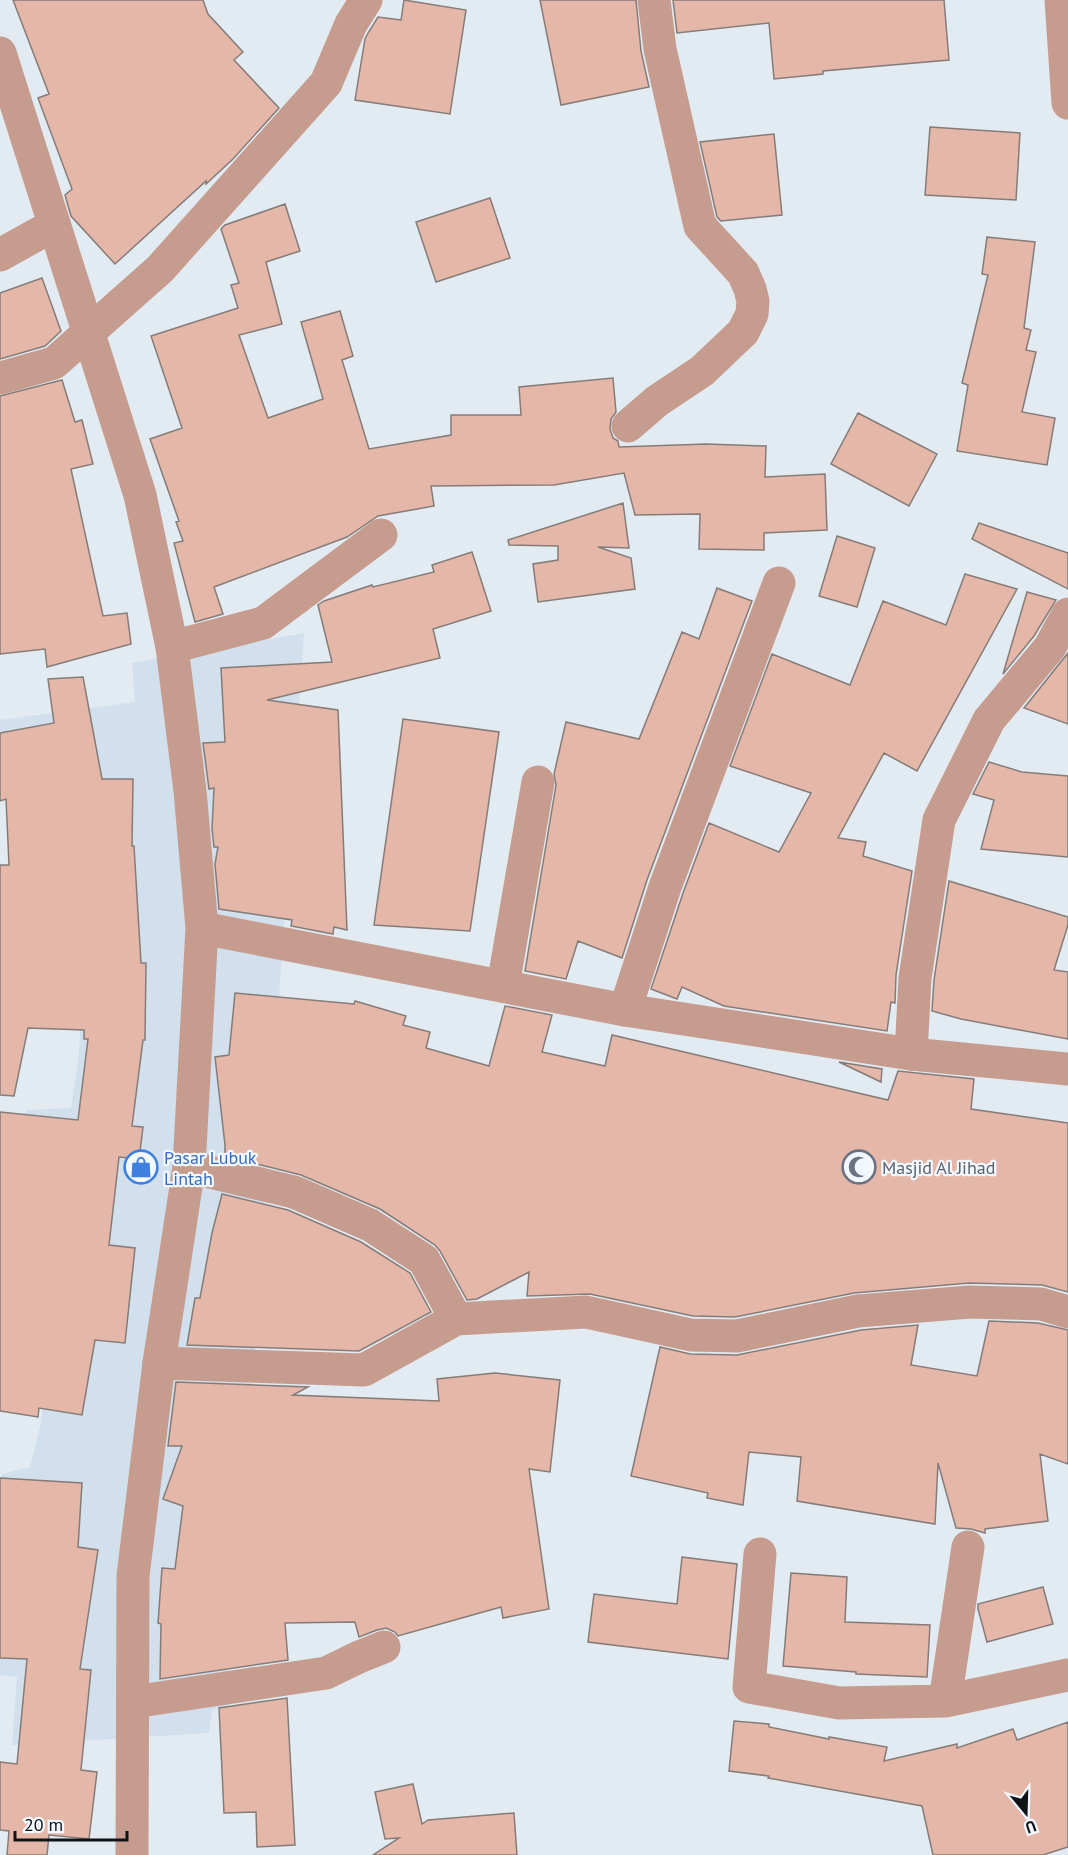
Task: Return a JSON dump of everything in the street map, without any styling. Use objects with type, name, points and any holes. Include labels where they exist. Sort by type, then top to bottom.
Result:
[{"type":"street","points":[[0,378],[54,363],[160,269],[327,83],[351,24],[366,0]]},
{"type":"street","points":[[628,426],[657,401],[702,371],[743,332],[752,314],[753,301],[743,273],[700,226],[660,49],[654,0]]},
{"type":"street","points":[[1061,0],[1068,103]]},
{"type":"street","points":[[0,53],[140,495],[172,647],[190,791],[202,928],[189,1167],[159,1363],[133,1576],[132,1855]]},
{"type":"street","points":[[0,255],[54,225]]},
{"type":"street","points":[[172,647],[263,623],[381,535]]},
{"type":"street","points":[[625,1010],[665,887],[779,583]]},
{"type":"street","points":[[911,1054],[915,978],[939,820],[989,720],[1050,647],[1068,615]]},
{"type":"street","points":[[503,986],[538,782]]},
{"type":"street","points":[[202,928],[625,1010],[911,1054],[1068,1069]]},
{"type":"street","points":[[189,1167],[294,1192],[370,1225],[424,1260],[456,1318]]},
{"type":"street","points":[[159,1363],[364,1370],[456,1318],[586,1312],[691,1335],[737,1336],[858,1311],[970,1302],[1041,1304],[1068,1312]]},
{"type":"street","points":[[945,1701],[968,1547]]},
{"type":"street","points":[[760,1554],[749,1687],[839,1703],[945,1701],[1068,1675]]},
{"type":"street","points":[[132,1702],[326,1674],[384,1647]]},
{"type":"shaded area","name":"Pasar Lubuk Lintah","points":[[304,633],[240,1566],[226,1629],[229,1705],[212,1710],[209,1733],[12,1745],[17,1677],[0,1675],[2,1474],[30,1467],[40,1427],[52,1347],[0,1232],[26,1110],[71,1108],[79,1054],[83,955],[0,752],[0,720],[135,702],[132,663]]},
{"type":"building","points":[[13,0],[203,0],[208,14],[243,52],[234,60],[279,108],[233,159],[115,264],[71,216],[65,195],[72,189],[38,98],[49,94]]},
{"type":"building","points":[[404,0],[466,10],[450,114],[355,100],[365,39],[378,17],[401,20]]},
{"type":"building","points":[[540,0],[636,0],[641,51],[649,87],[561,105]]},
{"type":"building","points":[[673,0],[944,0],[949,60],[823,71],[823,74],[774,79],[769,23],[677,33]]},
{"type":"building","points":[[930,127],[1020,133],[1016,200],[925,195]]},
{"type":"building","points":[[774,134],[782,215],[721,221],[717,217],[700,142]]},
{"type":"building","points":[[490,198],[510,258],[436,282],[416,222]]},
{"type":"building","points":[[285,204],[300,251],[266,262],[282,324],[239,335],[268,418],[323,399],[301,322],[340,311],[353,356],[342,360],[369,449],[451,435],[451,415],[521,415],[519,387],[613,378],[616,412],[611,419],[610,429],[619,447],[706,444],[766,446],[765,477],[825,474],[827,530],[764,533],[764,550],[699,549],[700,514],[635,515],[624,473],[554,485],[431,486],[434,506],[378,516],[347,537],[214,587],[223,614],[195,622],[174,543],[183,541],[176,522],[179,521],[150,439],[182,428],[151,336],[238,308],[231,285],[239,283],[221,229],[225,225]]},
{"type":"building","points":[[987,237],[1035,242],[1024,328],[1031,330],[1026,350],[1036,352],[1022,412],[1055,418],[1047,465],[957,451],[968,385],[962,383],[988,275],[982,274]]},
{"type":"building","points":[[42,278],[61,331],[45,346],[0,359],[0,293]]},
{"type":"building","points":[[62,380],[75,422],[82,420],[93,464],[71,469],[103,616],[127,613],[131,644],[47,667],[45,649],[0,654],[0,396]]},
{"type":"building","points":[[858,413],[937,454],[909,506],[831,464]]},
{"type":"building","points":[[623,503],[629,548],[598,547],[631,558],[635,589],[538,602],[533,564],[558,560],[558,546],[509,545],[508,540]]},
{"type":"building","points":[[979,523],[1068,553],[1068,589],[972,539]]},
{"type":"building","points":[[837,536],[875,548],[857,607],[819,596]]},
{"type":"building","points":[[472,552],[491,611],[433,629],[440,658],[267,700],[338,710],[347,930],[334,927],[333,934],[291,926],[292,920],[219,909],[215,864],[218,847],[214,847],[212,829],[214,788],[209,789],[203,743],[225,742],[221,668],[332,662],[318,605],[372,585],[373,587],[434,572],[432,565]]},
{"type":"building","points":[[965,574],[1017,589],[917,771],[884,753],[838,838],[866,842],[863,856],[912,871],[896,975],[895,1003],[891,1002],[887,1031],[724,1006],[682,987],[677,999],[651,989],[709,823],[779,852],[811,793],[730,766],[772,654],[850,685],[883,601],[946,625]]},
{"type":"building","points":[[717,588],[752,601],[647,880],[622,958],[578,941],[566,979],[525,971],[556,785],[554,774],[566,722],[639,739],[682,632],[699,639]]},
{"type":"building","points":[[1027,592],[1056,600],[1034,636],[1003,674]]},
{"type":"building","points":[[1068,653],[1068,724],[1024,708]]},
{"type":"building","points":[[83,677],[102,779],[133,779],[132,846],[134,846],[141,963],[146,963],[145,1040],[143,1040],[132,1126],[143,1127],[139,1159],[119,1157],[109,1245],[135,1248],[125,1343],[95,1340],[82,1415],[39,1408],[38,1417],[0,1411],[0,1112],[78,1120],[88,1039],[84,1039],[84,1030],[28,1028],[14,1096],[0,1095],[0,865],[9,865],[6,799],[0,801],[0,733],[54,723],[48,679]]},
{"type":"building","points":[[403,719],[499,732],[470,931],[374,925]]},
{"type":"building","points":[[989,762],[1022,772],[1068,776],[1068,857],[981,849],[994,800],[973,794]]},
{"type":"building","points":[[949,881],[1068,917],[1068,925],[1054,970],[1068,972],[1068,1039],[961,1019],[932,1011],[934,980]]},
{"type":"building","points":[[235,993],[354,1004],[355,1001],[406,1016],[403,1025],[430,1032],[426,1048],[489,1066],[505,1006],[552,1015],[542,1052],[605,1066],[612,1035],[888,1100],[898,1071],[974,1079],[971,1109],[1068,1123],[1068,1292],[1042,1285],[969,1283],[854,1293],[735,1317],[693,1316],[590,1294],[527,1296],[529,1272],[477,1299],[467,1300],[435,1245],[380,1209],[301,1175],[225,1156],[215,1057],[229,1055]]},
{"type":"building","points":[[839,1062],[882,1069],[881,1082]]},
{"type":"building","points":[[222,1194],[288,1210],[361,1242],[410,1273],[431,1312],[359,1351],[187,1345],[195,1298],[200,1298]]},
{"type":"building","points":[[989,1321],[1038,1323],[1068,1330],[1068,1464],[1040,1454],[1048,1521],[985,1529],[985,1533],[956,1528],[938,1463],[935,1524],[797,1501],[801,1457],[749,1452],[743,1505],[707,1498],[708,1493],[631,1476],[660,1347],[690,1354],[737,1355],[861,1330],[918,1325],[911,1365],[977,1376]]},
{"type":"building","points":[[495,1373],[560,1380],[550,1472],[529,1469],[549,1609],[503,1618],[501,1607],[398,1636],[386,1628],[359,1637],[355,1622],[285,1623],[288,1660],[160,1679],[161,1624],[158,1623],[162,1568],[175,1569],[183,1506],[163,1499],[182,1446],[168,1446],[176,1382],[308,1387],[293,1395],[439,1401],[437,1379]]},
{"type":"building","points":[[0,1478],[82,1483],[78,1547],[98,1550],[80,1669],[91,1670],[81,1770],[97,1772],[89,1839],[49,1835],[47,1855],[7,1855],[9,1831],[0,1830],[0,1762],[17,1764],[27,1659],[0,1658]]},
{"type":"building","points":[[682,1557],[737,1564],[728,1659],[588,1642],[594,1594],[677,1604]]},
{"type":"building","points":[[791,1573],[847,1577],[845,1622],[930,1625],[927,1677],[856,1674],[856,1672],[783,1666]]},
{"type":"building","points":[[1043,1587],[1053,1624],[987,1642],[978,1604]]},
{"type":"building","points":[[287,1698],[295,1845],[257,1847],[256,1812],[224,1813],[219,1708]]},
{"type":"building","points":[[734,1721],[769,1724],[769,1727],[829,1739],[829,1737],[887,1747],[884,1761],[957,1744],[957,1748],[1013,1729],[1017,1740],[1068,1722],[1068,1847],[1043,1855],[933,1855],[922,1806],[768,1778],[769,1776],[729,1771]]},
{"type":"building","points":[[413,1784],[422,1824],[428,1820],[514,1813],[517,1855],[373,1855],[399,1838],[385,1839],[375,1792]]},
{"type":"place","name":"Pasar Lubuk Lintah","points":[[141,1167]]},
{"type":"place","name":"Masjid Al Jihad","points":[[859,1167]]}]
